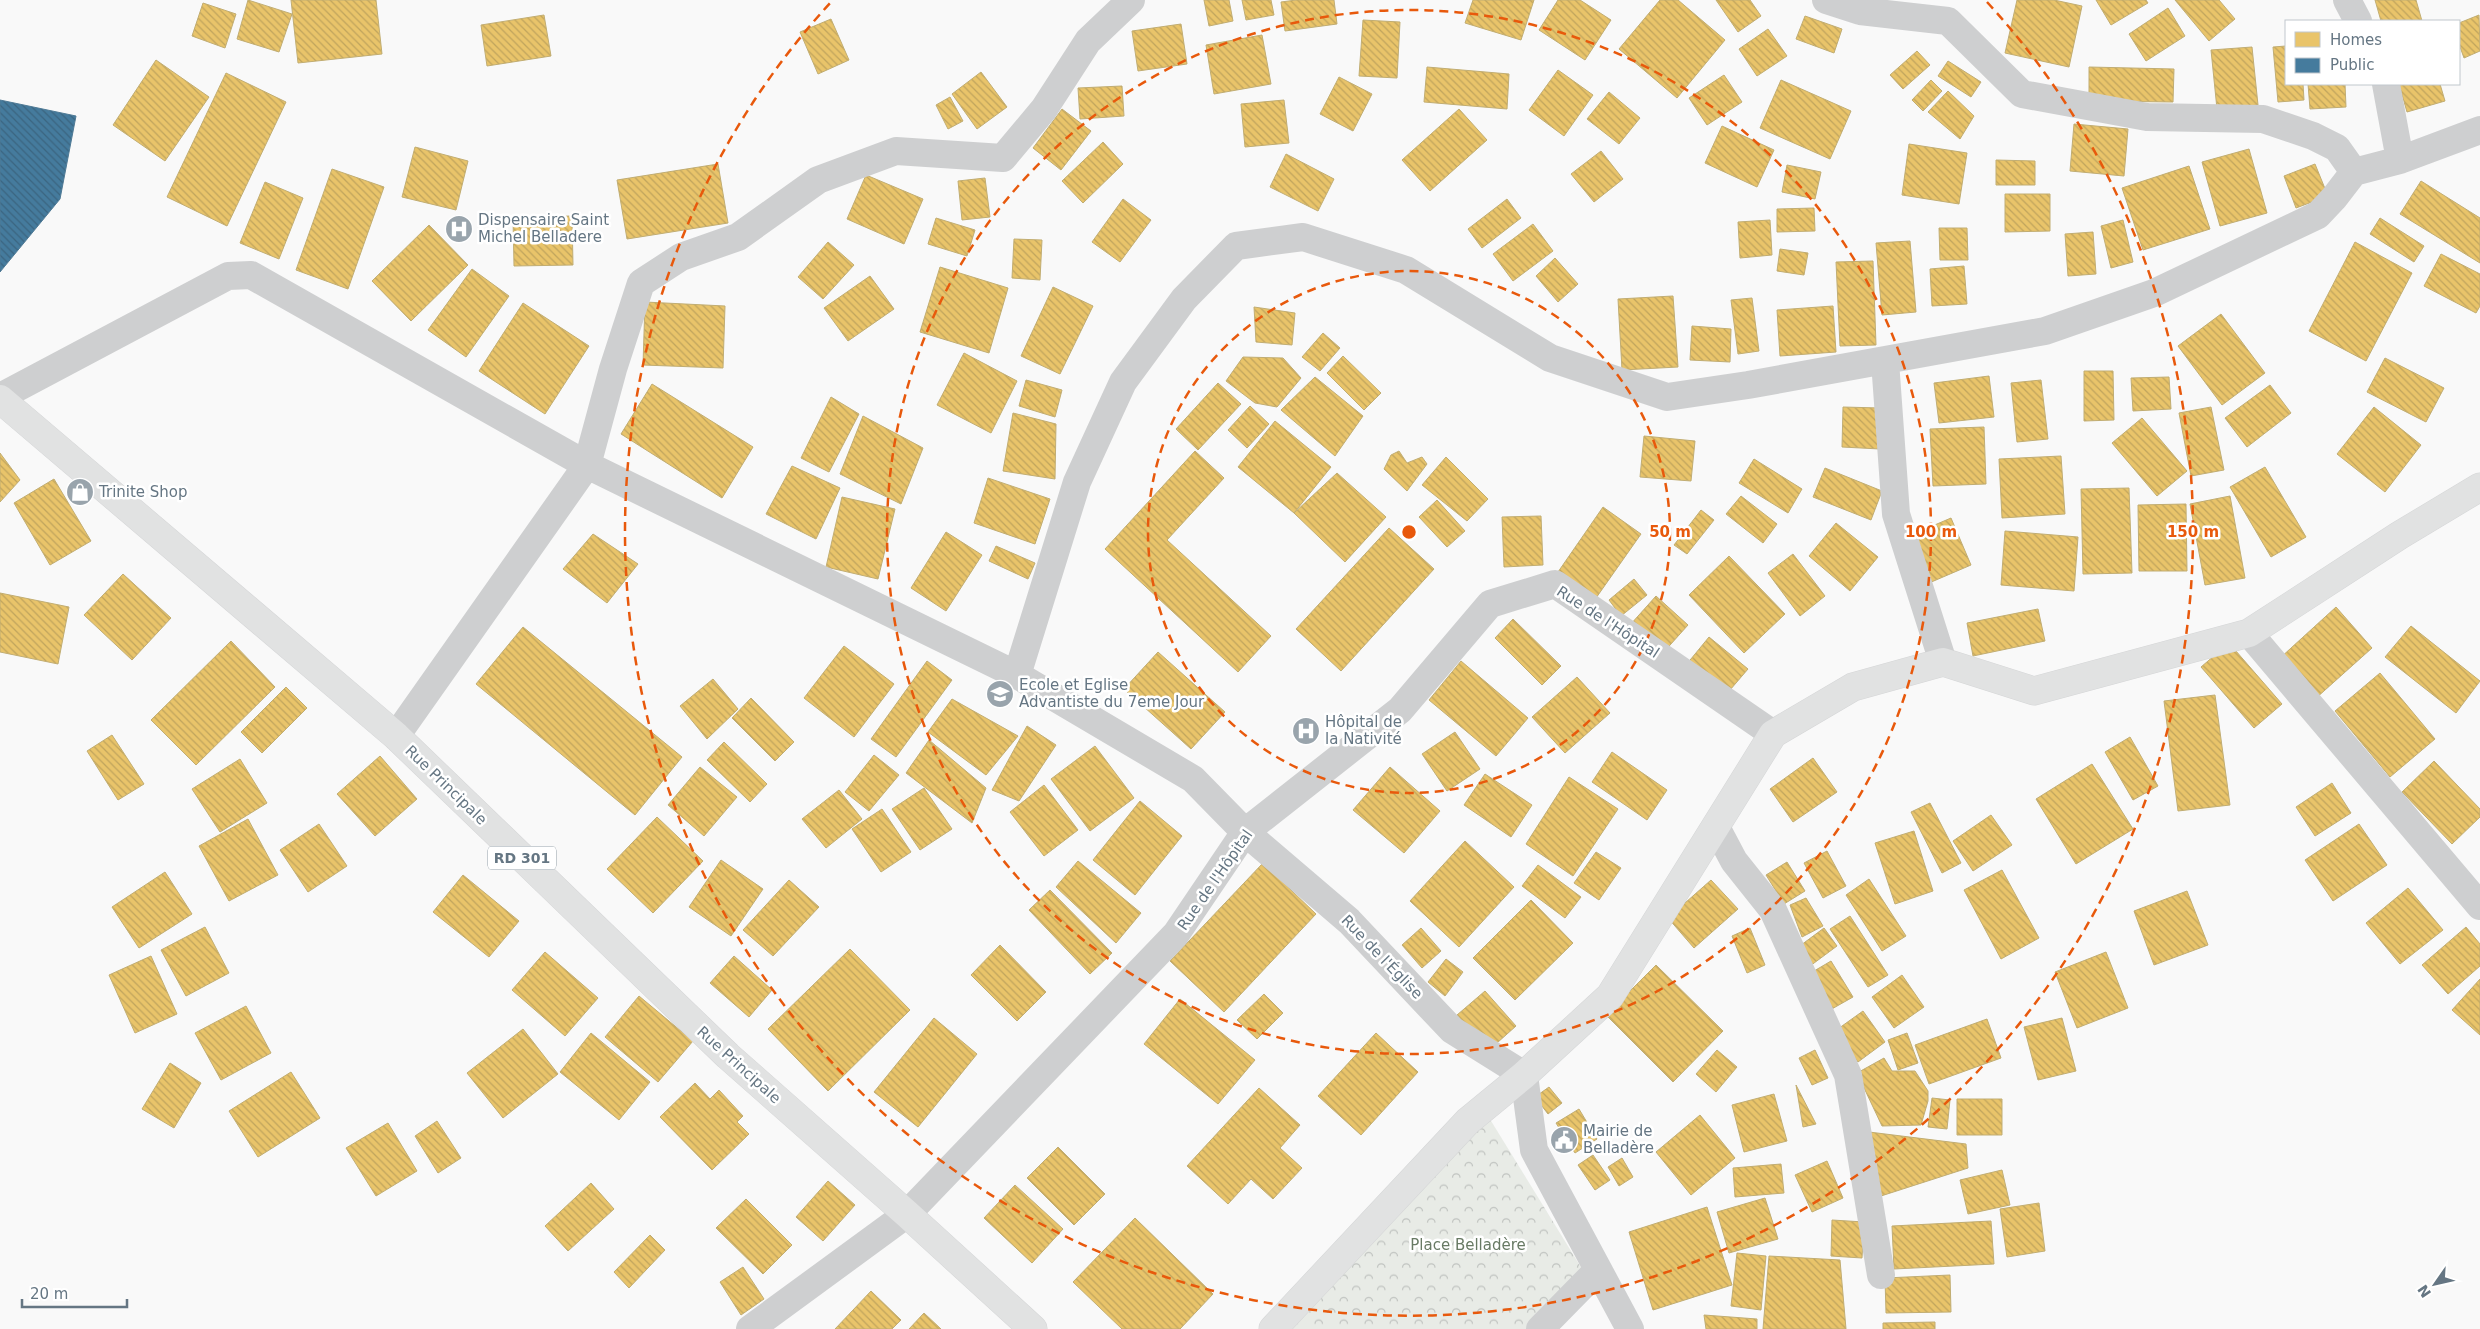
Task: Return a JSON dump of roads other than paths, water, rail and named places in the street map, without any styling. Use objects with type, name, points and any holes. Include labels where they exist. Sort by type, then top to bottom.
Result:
[{"type":"street","points":[[396,736],[587,465],[613,369],[641,283],[681,258],[738,237],[818,180],[896,151],[1003,158],[1044,109],[1088,41],[1131,0]]},
{"type":"street","points":[[1826,0],[1860,11],[1948,21],[2022,94],[2147,117],[2263,119],[2313,136],[2337,148],[2354,172]]},
{"type":"street","points":[[2347,0],[2357,20]]},
{"type":"street","points":[[2386,85],[2400,160]]},
{"type":"street","points":[[1017,675],[1077,482],[1123,382],[1184,299],[1236,246],[1303,237],[1406,270],[1550,358],[1667,396],[1748,385],[2045,331],[2154,293],[2318,214],[2334,198],[2354,172],[2400,160],[2480,130]]},
{"type":"street","name":"Rue de l'Église","points":[[0,398],[228,276],[251,275],[587,465],[1017,675],[1193,779],[1244,832],[1349,921],[1452,1030],[1524,1075]]},
{"type":"street","points":[[1885,361],[1896,514],[1943,662]]},
{"type":"street","name":"Rue Principale","points":[[0,398],[396,736],[728,1056],[907,1214],[1033,1329]]},
{"type":"street","points":[[1273,1329],[1468,1121],[1524,1075],[1610,996],[1773,734],[1853,687],[1943,662],[2034,691],[2249,633],[2400,534],[2480,487]]},
{"type":"street","name":"Rue de l'Hôpital","points":[[750,1329],[907,1214],[1176,934],[1244,832],[1400,710],[1490,604],[1555,584],[1773,734]]},
{"type":"street","points":[[2249,633],[2480,906]]},
{"type":"street","points":[[1716,827],[1734,861],[1773,910],[1848,1075],[1881,1276]]},
{"type":"street","points":[[1524,1075],[1534,1150],[1630,1329]]},
{"type":"street","points":[[1540,1329],[1598,1270]]},
{"type":"place","name":"Dispensaire Saint Michel Belladere","points":[[459,229]]},
{"type":"place","name":"Trinite Shop","points":[[80,492]]},
{"type":"place","name":"Ecole et Eglise Advantiste du 7eme Jour","points":[[1000,694]]},
{"type":"place","name":"Hôpital de la Nativité","points":[[1306,731]]},
{"type":"place","name":"Mairie de Belladère","points":[[1564,1140]]},
{"type":"park label","name":"Place Belladère","points":[[1468,1245]]}]
